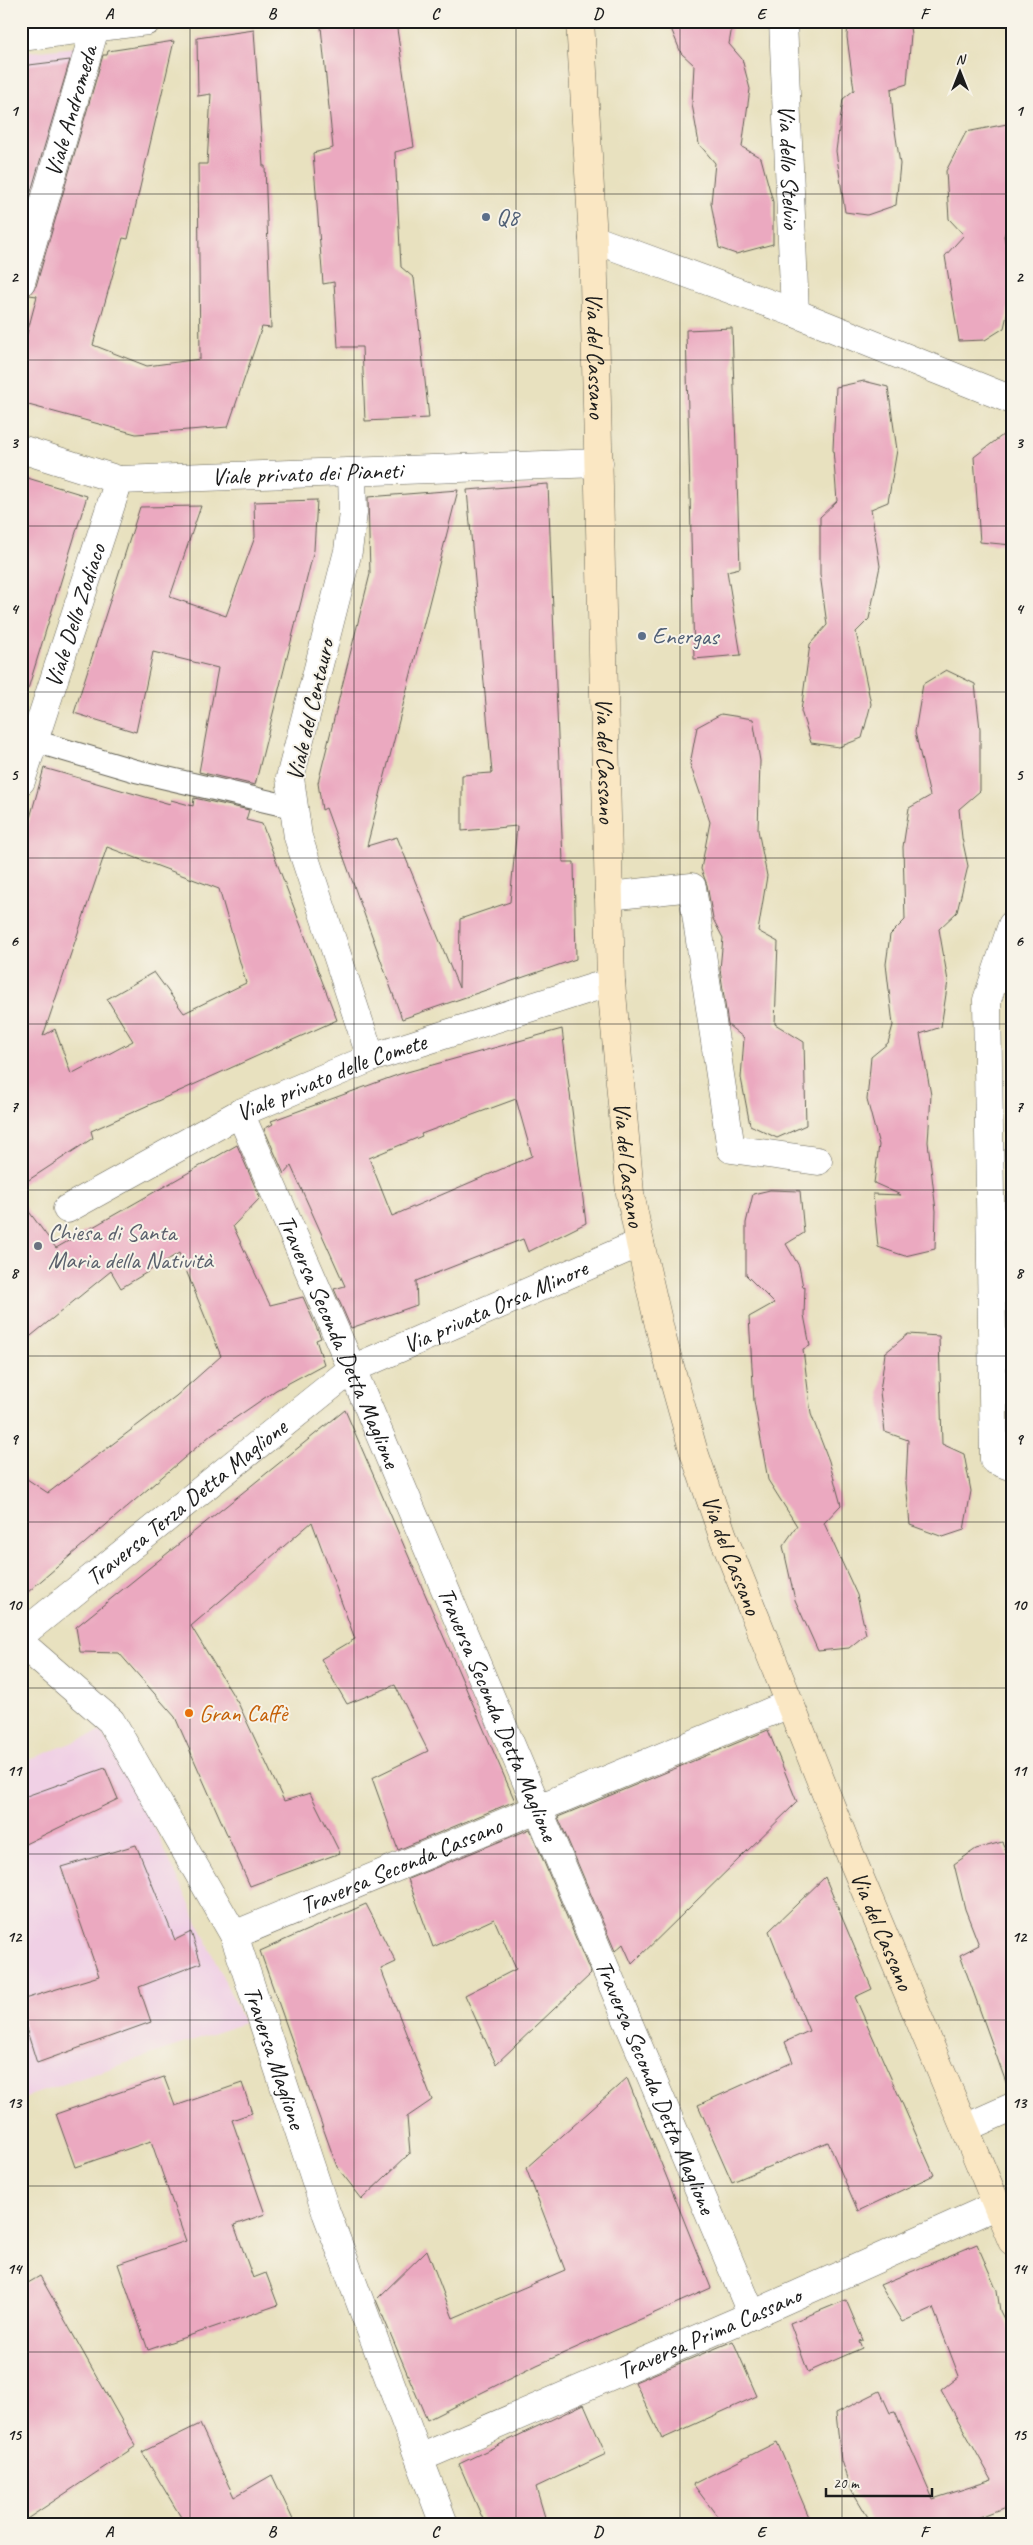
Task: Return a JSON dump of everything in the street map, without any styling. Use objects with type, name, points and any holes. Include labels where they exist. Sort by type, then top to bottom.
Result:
[{"type":"main road","name":"Via del Cassano","points":[[580,21],[593,239],[611,982],[630,1193],[662,1338],[693,1449],[722,1536],[789,1704],[1012,2241]]},
{"type":"street","points":[[21,37],[94,24],[147,21]]},
{"type":"street","name":"Via dello Stelvio","points":[[783,21],[795,313]]},
{"type":"street","name":"Viale Andromeda","points":[[21,282],[94,24]]},
{"type":"street","points":[[593,239],[1010,394]]},
{"type":"street","name":"Viale privato dei Pianeti","points":[[21,449],[119,480],[599,463]]},
{"type":"street","name":"Viale del Centauro","points":[[352,473],[353,513],[348,551],[290,778],[292,807],[298,837],[371,1058]]},
{"type":"street","name":"Viale Dello Zodiaco","points":[[21,780],[119,480]]},
{"type":"street","points":[[34,741],[136,771],[292,807]]},
{"type":"street","points":[[609,896],[692,887],[731,1149],[818,1161]]},
{"type":"street","points":[[1012,926],[987,1000],[994,1460],[1012,1467]]},
{"type":"street","name":"Viale privato delle Comete","points":[[67,1209],[240,1113],[371,1058],[611,982]]},
{"type":"street","name":"Traversa Seconda Detta Maglione","points":[[240,1113],[352,1369],[752,2315]]},
{"type":"street","name":"Via privata Orsa Minore","points":[[352,1369],[640,1243]]},
{"type":"street","name":"Traversa Terza Detta Maglione","points":[[21,1635],[352,1369]]},
{"type":"street","name":"Traversa Maglione","points":[[21,1643],[111,1721],[234,1935],[326,2212],[444,2524]]},
{"type":"street","name":"Traversa Seconda Cassano","points":[[234,1935],[539,1810],[789,1704]]},
{"type":"street","points":[[965,2128],[1012,2107]]},
{"type":"street","name":"Traversa Prima Cassano","points":[[420,2458],[752,2315],[997,2205]]},
{"type":"shaded area","points":[[79,47],[21,247],[21,53]]},
{"type":"shaded area","points":[[101,1731],[139,1794],[244,2023],[26,2097],[21,2094],[21,1763]]},
{"type":"building","points":[[668,21],[733,21],[729,44],[742,59],[750,89],[742,147],[761,158],[773,202],[773,244],[736,254],[719,248],[711,203],[715,163],[699,144],[692,104],[694,65],[681,53]]},
{"type":"building","points":[[848,21],[909,21],[911,34],[907,84],[891,89],[900,164],[896,205],[867,215],[845,212],[836,151],[843,99],[854,90],[847,37]]},
{"type":"building","points":[[396,22],[414,147],[395,152],[401,267],[414,278],[429,418],[365,421],[362,347],[338,347],[334,282],[323,284],[313,153],[333,148],[321,27]]},
{"type":"building","points":[[254,30],[263,166],[265,166],[271,328],[262,327],[228,427],[136,434],[21,403],[21,356],[37,296],[29,295],[36,286],[103,55],[107,55],[108,51],[174,41],[128,239],[123,238],[93,345],[147,366],[200,359],[198,164],[207,164],[211,94],[198,96],[197,38]]},
{"type":"building","points":[[70,60],[21,225],[21,66]]},
{"type":"building","points":[[1012,123],[1012,213],[1004,236],[1012,275],[1012,293],[1004,328],[985,340],[959,341],[945,256],[964,235],[949,219],[946,171],[966,132]]},
{"type":"building","points":[[732,328],[740,568],[727,571],[741,655],[694,659],[686,330]]},
{"type":"building","points":[[864,381],[888,387],[897,450],[888,502],[871,509],[880,566],[869,619],[856,632],[871,704],[862,738],[839,747],[811,743],[801,711],[810,644],[827,625],[820,574],[820,517],[837,501],[833,449],[836,387]]},
{"type":"building","points":[[1012,428],[1012,545],[980,542],[974,457]]},
{"type":"building","points":[[21,476],[87,496],[28,689],[21,688]]},
{"type":"building","points":[[548,484],[563,862],[574,862],[576,959],[402,1019],[326,808],[322,810],[318,783],[370,574],[368,497],[458,490],[367,846],[397,837],[459,988],[460,919],[510,902],[517,826],[462,831],[462,775],[492,773],[467,490]]},
{"type":"building","points":[[317,500],[314,550],[255,785],[199,772],[218,668],[153,652],[136,732],[74,713],[140,507],[201,506],[170,597],[226,616],[255,537],[254,502]]},
{"type":"building","points":[[946,670],[975,684],[980,729],[980,791],[959,809],[962,838],[968,866],[957,912],[939,929],[948,981],[941,1027],[920,1034],[931,1095],[928,1142],[936,1211],[935,1249],[905,1256],[878,1247],[873,1194],[901,1195],[874,1183],[879,1145],[867,1100],[871,1057],[888,1043],[893,1025],[886,964],[890,935],[905,920],[903,847],[909,808],[930,796],[915,732],[923,684]]},
{"type":"building","points":[[721,714],[753,719],[760,761],[758,830],[767,876],[758,931],[778,942],[775,1024],[804,1042],[806,1125],[777,1138],[750,1125],[741,1078],[744,1038],[728,1025],[720,969],[723,938],[713,919],[707,885],[701,869],[710,822],[690,764],[697,727]]},
{"type":"building","points":[[44,768],[170,804],[171,800],[193,806],[194,798],[249,810],[246,820],[262,824],[337,1020],[91,1131],[93,1138],[21,1185],[21,850]],"holes":[[[107,847],[219,889],[246,983],[184,1013],[154,972],[107,999],[133,1041],[71,1074],[55,1029],[43,1036]]]},
{"type":"building","points":[[562,1029],[586,1223],[528,1252],[523,1239],[416,1281],[417,1305],[351,1328],[334,1289],[345,1286],[291,1166],[284,1174],[264,1129],[273,1124],[271,1121],[400,1074]],"holes":[[[516,1099],[532,1156],[392,1216],[369,1158],[422,1136],[421,1134]]]},
{"type":"building","points":[[237,1145],[260,1198],[233,1226],[270,1305],[303,1297],[321,1338],[316,1340],[324,1364],[276,1390],[212,1434],[21,1598],[21,1475],[48,1493],[176,1396],[221,1356],[179,1253],[121,1288],[111,1271],[21,1344],[21,1201],[56,1248]]},
{"type":"building","points":[[770,1190],[800,1191],[804,1233],[786,1244],[799,1266],[803,1287],[805,1286],[804,1315],[810,1346],[803,1349],[811,1414],[829,1461],[841,1505],[824,1523],[857,1595],[866,1634],[849,1648],[818,1651],[795,1600],[783,1546],[797,1526],[768,1480],[754,1401],[749,1317],[774,1303],[746,1275],[746,1223],[753,1194]]},
{"type":"building","points":[[908,1334],[939,1336],[942,1444],[964,1454],[971,1491],[964,1530],[943,1537],[910,1525],[906,1483],[908,1440],[885,1432],[880,1392],[885,1353]]},
{"type":"building","points":[[345,1410],[515,1801],[398,1850],[372,1778],[428,1751],[395,1685],[347,1704],[321,1659],[355,1639],[312,1522],[191,1626],[239,1705],[284,1801],[310,1793],[340,1853],[250,1886],[175,1717],[119,1653],[80,1652],[76,1627]]},
{"type":"building","points":[[768,1730],[797,1802],[632,1964],[623,1944],[615,1951],[558,1817]]},
{"type":"building","points":[[105,1768],[118,1799],[21,1846],[21,1798]]},
{"type":"building","points":[[530,1829],[591,1974],[496,2064],[465,1995],[516,1969],[494,1919],[433,1947],[408,1879]]},
{"type":"building","points":[[1002,1842],[1012,1863],[1012,2087],[1008,2088],[960,1955],[979,1945],[965,1909],[954,1864],[976,1849]]},
{"type":"building","points":[[136,1845],[175,1940],[191,1932],[201,1963],[139,1987],[151,2022],[37,2063],[21,2012],[21,2000],[99,1976],[61,1867]]},
{"type":"building","points":[[825,1877],[872,1989],[855,1997],[934,2175],[858,2211],[828,2142],[732,2182],[698,2105],[793,2062],[785,2042],[809,2031],[769,1931]]},
{"type":"building","points":[[366,1904],[396,1962],[381,1969],[432,2100],[407,2117],[410,2153],[362,2199],[337,2167],[260,1951]]},
{"type":"building","points":[[164,2077],[175,2106],[242,2083],[252,2113],[232,2120],[265,2214],[234,2225],[253,2278],[266,2273],[278,2305],[148,2350],[118,2264],[186,2241],[151,2141],[75,2167],[56,2114]]},
{"type":"building","points":[[627,2078],[711,2288],[537,2365],[427,2420],[376,2300],[427,2250],[453,2318],[565,2270],[526,2168]]},
{"type":"building","points":[[977,2244],[997,2290],[1000,2311],[1012,2335],[1012,2514],[1008,2506],[962,2524],[872,2524],[850,2487],[841,2461],[836,2413],[880,2391],[890,2413],[895,2412],[933,2499],[992,2480],[941,2390],[959,2376],[933,2308],[902,2322],[880,2285]]},
{"type":"building","points":[[40,2276],[136,2446],[21,2523],[21,2287]]},
{"type":"building","points":[[846,2300],[863,2340],[859,2341],[862,2348],[808,2372],[790,2323]]},
{"type":"building","points":[[733,2341],[757,2396],[662,2439],[635,2382]]},
{"type":"building","points":[[584,2404],[606,2454],[536,2487],[547,2524],[485,2524],[459,2464]]},
{"type":"building","points":[[200,2424],[234,2497],[272,2475],[295,2524],[185,2524],[142,2452]]},
{"type":"building","points":[[777,2442],[812,2524],[723,2524],[693,2484]]},
{"type":"place","name":"Q8","points":[[486,217]]},
{"type":"place","name":"Energas","points":[[642,636]]},
{"type":"place","name":"Chiesa di Santa Maria della Natività","points":[[38,1246]]},
{"type":"place","name":"Gran Caffè","points":[[189,1713]]}]
